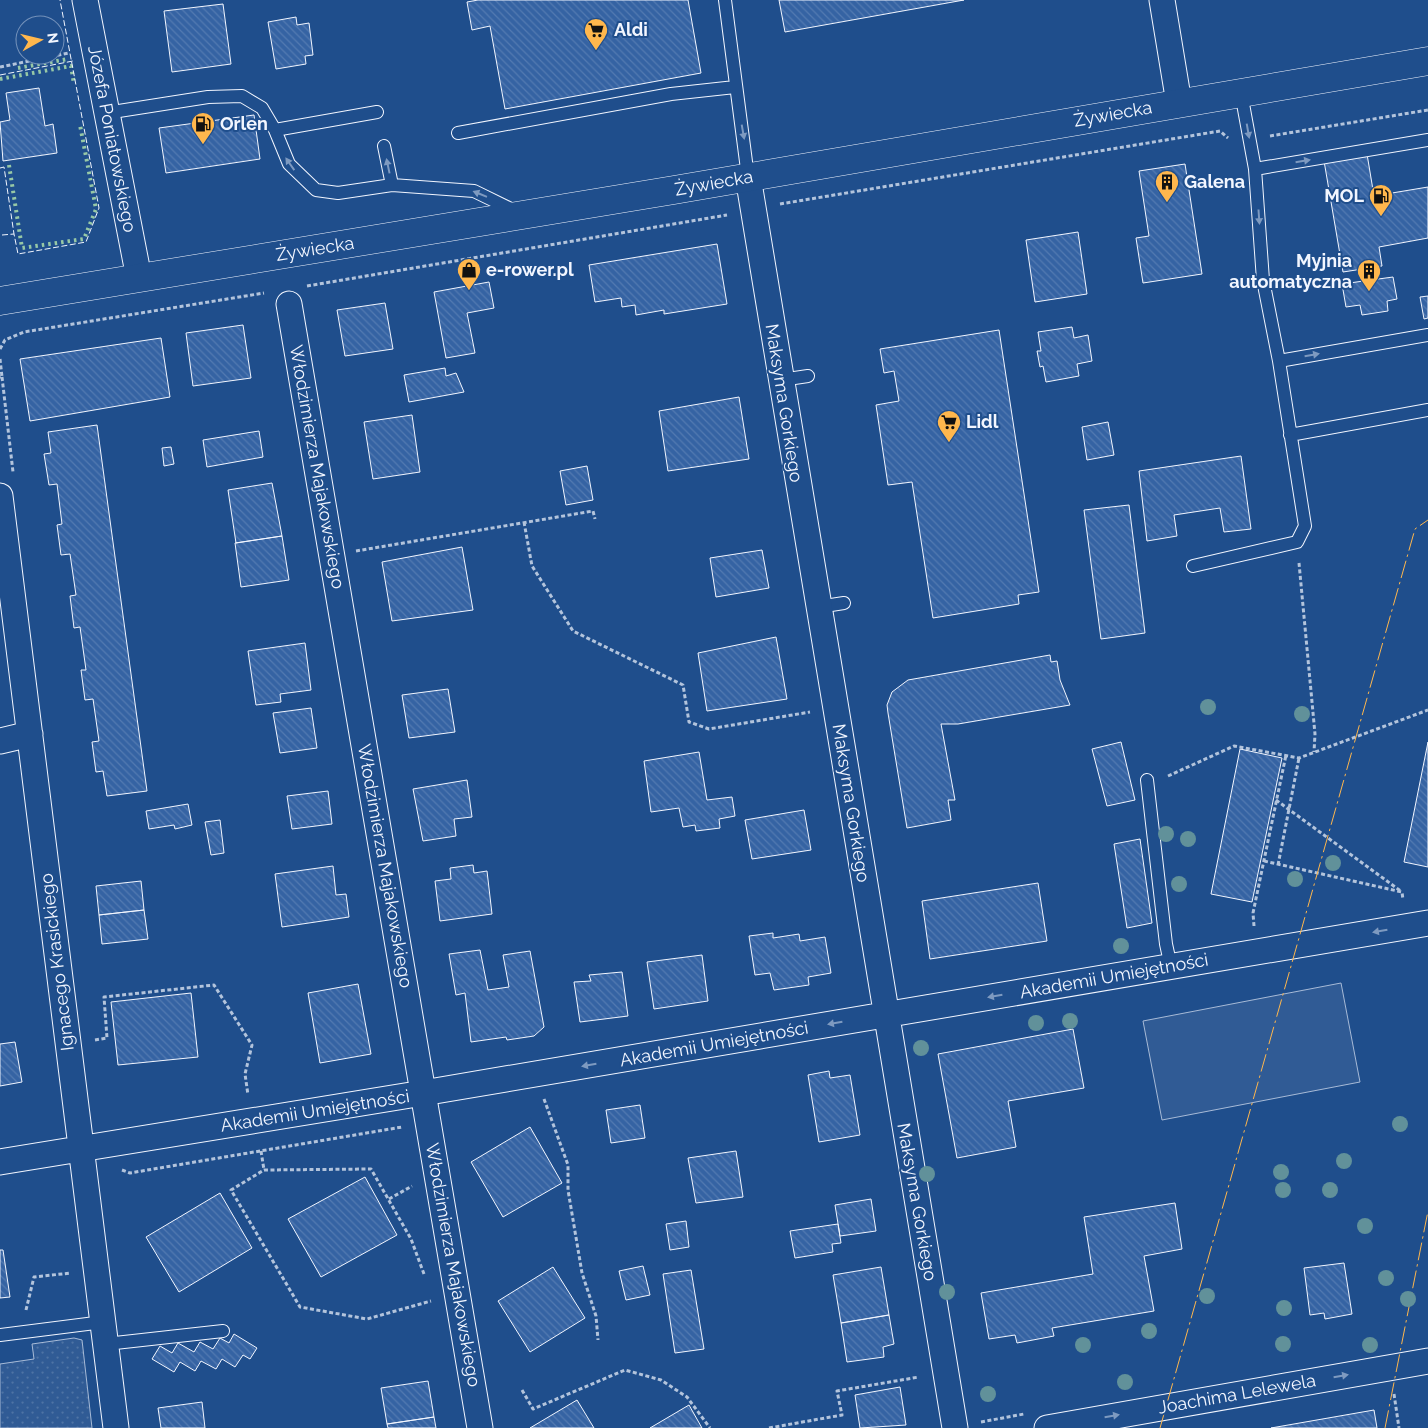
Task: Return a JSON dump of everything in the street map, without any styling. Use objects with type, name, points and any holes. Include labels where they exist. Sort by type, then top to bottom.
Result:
[{"type":"main road","name":"Żywiecka","points":[[0,302],[1428,61]]},
{"type":"street","name":"Józefa Poniatowskiego","points":[[85,0],[139,278]]},
{"type":"street","points":[[1162,0],[1179,103]]},
{"type":"street","name":"Maksyma Gorkiego","points":[[748,177],[886,1015],[964,1426]]},
{"type":"street","name":"Włodzimierza Majakowskiego","points":[[288,294],[480,1428]]},
{"type":"street","name":"Ignacego Krasickiego","points":[[0,496],[81,1160],[105,1332],[116,1428]]},
{"type":"street","points":[[0,741],[30,734]]},
{"type":"street","name":"Akademii Umiejętności","points":[[0,1162],[81,1160],[425,1102],[886,1015],[1428,923]]},
{"type":"street","name":"Joachima Lelewela","points":[[1039,1420],[1428,1361]]},
{"type":"lane","points":[[725,0],[748,177]]},
{"type":"lane","points":[[458,133],[671,94],[735,87]]},
{"type":"lane","points":[[1193,566],[1296,542],[1305,526],[1264,280],[1255,169],[1241,93]]},
{"type":"lane","points":[[106,113],[208,97],[242,96],[262,108],[275,130],[288,164],[316,190],[338,193],[392,185],[474,191],[524,215]]},
{"type":"lane","points":[[275,130],[378,112]]},
{"type":"lane","points":[[1255,169],[1428,140]]},
{"type":"lane","points":[[384,146],[392,185]]},
{"type":"lane","points":[[1279,361],[1428,335]]},
{"type":"lane","points":[[781,380],[808,376]]},
{"type":"lane","points":[[1290,435],[1428,410]]},
{"type":"lane","points":[[818,607],[844,603]]},
{"type":"lane","points":[[1147,780],[1171,966]]},
{"type":"lane","points":[[0,1334],[222,1330]]},
{"type":"path","points":[[0,67],[77,51]]},
{"type":"path","points":[[774,210],[779,204],[1220,131],[1234,142],[1428,110]]},
{"type":"path","points":[[0,349],[5,340],[24,332],[288,294],[723,214],[734,217]]},
{"type":"path","points":[[0,358],[2,377],[0,377]]},
{"type":"path","points":[[348,552],[593,510],[595,519]]},
{"type":"path","points":[[524,522],[532,566],[573,631],[683,685],[689,722],[709,729],[812,711]]},
{"type":"path","points":[[1296,542],[1314,725],[1314,752]]},
{"type":"path","points":[[1147,780],[1163,778],[1234,746],[1299,758],[1428,710]]},
{"type":"path","points":[[1263,927],[1254,928],[1253,913],[1286,755]]},
{"type":"path","points":[[1278,865],[1299,758]]},
{"type":"path","points":[[1276,800],[1402,892],[1404,902]]},
{"type":"path","points":[[1264,862],[1402,892]]},
{"type":"path","points":[[1395,904],[1412,901]]},
{"type":"path","points":[[92,1040],[107,1038],[104,997],[214,985],[252,1045],[245,1074],[249,1103]]},
{"type":"path","points":[[542,1091],[568,1165],[568,1190],[582,1273],[596,1316],[598,1340]]},
{"type":"path","points":[[81,1160],[130,1173],[261,1151],[412,1125],[425,1102]]},
{"type":"path","points":[[261,1151],[264,1170]]},
{"type":"path","points":[[426,1279],[411,1239],[372,1169],[264,1170],[231,1190],[300,1307],[367,1319],[458,1294]]},
{"type":"path","points":[[388,1199],[414,1185]]},
{"type":"path","points":[[32,1313],[25,1314],[34,1277],[96,1269]]},
{"type":"path","points":[[430,1294],[431,1301]]},
{"type":"path","points":[[522,1390],[533,1409],[625,1370],[661,1380],[686,1397],[710,1428]]},
{"type":"path","points":[[769,1428],[842,1415],[837,1391],[922,1376]]},
{"type":"path","points":[[1393,1392],[1399,1428]]},
{"type":"path","points":[[964,1426],[1039,1420]]},
{"type":"shaded area","points":[[1341,983],[1360,1082],[1162,1120],[1143,1021]]},
{"type":"shaded area","points":[[74,1338],[82,1340],[92,1428],[0,1428],[0,1364],[34,1359],[32,1344]]},
{"type":"building","name":"Aldi","points":[[478,0],[688,0],[701,73],[505,109],[490,26],[472,30],[467,2]]},
{"type":"building","points":[[779,0],[964,0],[785,32]]},
{"type":"building","points":[[223,4],[231,64],[172,72],[164,11]]},
{"type":"building","points":[[296,17],[297,25],[309,23],[313,55],[305,56],[306,64],[276,69],[268,22]]},
{"type":"building","points":[[39,88],[45,126],[53,124],[57,153],[3,161],[0,122],[10,120],[6,93]]},
{"type":"building","points":[[254,115],[260,159],[166,173],[159,128]]},
{"type":"building","name":"MOL","points":[[1366,148],[1374,196],[1428,187],[1428,238],[1379,247],[1382,266],[1343,272],[1323,155]]},
{"type":"building","name":"Galena","points":[[1185,164],[1202,274],[1143,283],[1136,238],[1149,236],[1139,171]]},
{"type":"building","points":[[1078,232],[1087,294],[1035,302],[1026,240]]},
{"type":"building","points":[[717,244],[727,304],[664,314],[664,310],[636,315],[635,305],[622,307],[621,298],[595,302],[589,265]]},
{"type":"building","name":"Myjnia automatyczna","points":[[1393,277],[1397,299],[1387,301],[1388,311],[1362,315],[1360,305],[1346,307],[1342,284]]},
{"type":"building","points":[[489,282],[494,308],[467,313],[475,353],[446,358],[434,292]]},
{"type":"building","points":[[1428,296],[1428,318],[1424,319],[1420,297]]},
{"type":"building","points":[[385,303],[393,349],[345,356],[337,310]]},
{"type":"building","points":[[243,325],[251,378],[193,386],[186,333]]},
{"type":"building","points":[[1072,327],[1074,338],[1088,335],[1092,361],[1077,364],[1079,376],[1046,382],[1043,366],[1040,367],[1037,351],[1041,351],[1038,332]]},
{"type":"building","name":"Lidl","points":[[999,330],[1039,592],[1018,595],[1019,604],[933,618],[912,482],[888,485],[876,405],[899,401],[894,371],[884,373],[880,349]]},
{"type":"building","points":[[161,338],[170,397],[30,421],[20,359]]},
{"type":"building","points":[[445,368],[446,376],[456,373],[464,392],[409,402],[404,375]]},
{"type":"building","points":[[739,397],[749,459],[668,471],[659,411]]},
{"type":"building","points":[[412,415],[420,472],[373,479],[364,422]]},
{"type":"building","points":[[1108,422],[1114,455],[1087,460],[1082,427]]},
{"type":"building","points":[[97,425],[147,791],[107,796],[103,771],[96,772],[92,742],[99,741],[93,699],[85,700],[81,670],[86,670],[80,627],[74,628],[70,596],[76,595],[70,554],[61,555],[57,525],[62,524],[57,484],[49,485],[44,454],[51,453],[48,432]]},
{"type":"building","points":[[259,431],[263,457],[207,467],[203,440]]},
{"type":"building","points":[[171,447],[174,464],[164,466],[162,448]]},
{"type":"building","points":[[1241,456],[1251,529],[1224,532],[1220,508],[1174,515],[1177,536],[1147,541],[1139,471]]},
{"type":"building","points":[[587,466],[593,500],[566,505],[560,471]]},
{"type":"building","points":[[272,483],[282,536],[236,543],[228,490]]},
{"type":"building","points":[[1129,505],[1145,633],[1101,639],[1084,510]]},
{"type":"building","points":[[282,536],[289,580],[241,587],[235,543]]},
{"type":"building","points":[[462,547],[473,610],[392,621],[382,562]]},
{"type":"building","points":[[762,550],[769,588],[716,597],[710,558]]},
{"type":"building","points":[[776,637],[787,699],[707,711],[698,653]]},
{"type":"building","points":[[305,643],[311,690],[280,694],[281,702],[256,705],[248,651]]},
{"type":"building","points":[[1050,655],[1051,662],[1057,661],[1060,680],[1070,705],[958,724],[941,724],[955,800],[948,800],[951,820],[907,828],[887,705],[892,692],[908,680]]},
{"type":"building","points":[[448,689],[455,732],[409,738],[402,695]]},
{"type":"building","points":[[311,708],[317,748],[280,753],[273,713]]},
{"type":"building","points":[[1121,742],[1135,800],[1107,806],[1092,749]]},
{"type":"building","points":[[1428,742],[1428,867],[1404,862]]},
{"type":"building","points":[[1240,749],[1282,758],[1252,902],[1211,894]]},
{"type":"building","points":[[699,752],[707,800],[732,797],[735,816],[719,819],[720,828],[696,831],[695,825],[683,827],[679,808],[651,812],[644,761]]},
{"type":"building","points":[[467,780],[472,817],[454,819],[456,836],[423,841],[413,789]]},
{"type":"building","points":[[328,791],[332,824],[292,829],[287,796]]},
{"type":"building","points":[[188,804],[192,825],[175,829],[174,825],[149,829],[146,811]]},
{"type":"building","points":[[804,810],[811,850],[752,859],[745,820]]},
{"type":"building","points":[[220,820],[224,853],[211,855],[205,822]]},
{"type":"building","points":[[1140,839],[1152,923],[1127,928],[1114,844]]},
{"type":"building","points":[[473,865],[474,873],[487,871],[492,914],[440,921],[435,881],[451,879],[450,868]]},
{"type":"building","points":[[333,866],[336,895],[346,894],[349,917],[282,927],[275,874]]},
{"type":"building","points":[[141,881],[144,910],[99,915],[96,886]]},
{"type":"building","points":[[1038,883],[1047,941],[930,959],[922,901]]},
{"type":"building","points":[[144,910],[148,939],[102,944],[99,915]]},
{"type":"building","points":[[773,933],[773,938],[799,934],[800,941],[825,937],[831,973],[808,977],[809,985],[774,990],[770,973],[755,975],[749,936]]},
{"type":"building","points":[[480,950],[488,990],[509,987],[503,955],[530,951],[544,1027],[534,1036],[507,1040],[506,1037],[471,1042],[465,993],[456,995],[449,954]]},
{"type":"building","points":[[702,955],[708,1001],[654,1009],[647,962]]},
{"type":"building","points":[[622,972],[628,1016],[580,1022],[574,982],[591,981],[589,975]]},
{"type":"building","points":[[358,984],[371,1054],[320,1063],[308,993]]},
{"type":"building","points":[[191,993],[198,1057],[118,1065],[111,1002]]},
{"type":"building","points":[[1073,1029],[1084,1088],[1008,1101],[1016,1147],[957,1158],[938,1054]]},
{"type":"building","points":[[15,1042],[22,1082],[0,1086],[0,1044]]},
{"type":"building","points":[[829,1071],[830,1078],[850,1075],[860,1135],[819,1142],[808,1075]]},
{"type":"building","points":[[640,1105],[645,1138],[611,1143],[606,1110]]},
{"type":"building","points":[[530,1127],[562,1183],[503,1217],[471,1162]]},
{"type":"building","points":[[736,1151],[743,1197],[696,1203],[688,1158]]},
{"type":"building","points":[[365,1177],[397,1235],[321,1277],[288,1219]]},
{"type":"building","points":[[220,1193],[252,1248],[179,1292],[146,1237]]},
{"type":"building","points":[[871,1199],[876,1231],[840,1236],[835,1205]]},
{"type":"building","points":[[1175,1203],[1182,1249],[1144,1256],[1154,1311],[1052,1328],[1054,1336],[1017,1343],[1015,1335],[989,1339],[981,1293],[1093,1274],[1084,1217]]},
{"type":"building","points":[[686,1221],[689,1247],[670,1250],[666,1224]]},
{"type":"building","points":[[838,1224],[841,1243],[832,1244],[833,1252],[795,1258],[790,1231]]},
{"type":"building","points":[[0,1250],[3,1250],[10,1297],[0,1298]]},
{"type":"building","points":[[1344,1263],[1352,1314],[1325,1319],[1324,1313],[1310,1315],[1304,1268]]},
{"type":"building","points":[[643,1266],[650,1295],[626,1300],[619,1271]]},
{"type":"building","points":[[553,1267],[585,1318],[530,1352],[498,1301]]},
{"type":"building","points":[[881,1267],[889,1315],[841,1323],[833,1275]]},
{"type":"building","points":[[691,1270],[704,1349],[675,1353],[663,1274]]},
{"type":"building","points":[[889,1315],[894,1344],[883,1347],[884,1357],[847,1362],[841,1323]]},
{"type":"building","points":[[234,1334],[257,1348],[250,1359],[243,1355],[235,1367],[222,1359],[216,1369],[201,1361],[195,1371],[180,1362],[174,1372],[152,1359],[160,1346],[172,1353],[178,1343],[194,1352],[200,1342],[213,1349],[220,1338],[229,1343]]},
{"type":"building","points":[[428,1381],[434,1417],[387,1424],[381,1388]]},
{"type":"building","points":[[900,1387],[906,1425],[860,1428],[855,1395]]},
{"type":"building","points":[[577,1400],[594,1428],[530,1428]]},
{"type":"building","points":[[202,1402],[205,1428],[161,1428],[158,1408]]},
{"type":"building","points":[[689,1405],[702,1428],[650,1428]]},
{"type":"building","points":[[1374,1410],[1377,1428],[1271,1428]]},
{"type":"building","points":[[434,1417],[436,1428],[388,1428],[387,1424]]},
{"type":"hedge","points":[[18,68],[68,59]]},
{"type":"hedge","points":[[0,79],[71,66],[74,84]]},
{"type":"hedge","points":[[9,165],[22,248],[84,239],[96,209],[80,125]]},
{"type":"fence","points":[[2,235],[14,234],[18,254],[86,242],[99,208],[60,0]]},
{"type":"fence","points":[[0,75],[73,61]]},
{"type":"fence","points":[[0,168],[4,167],[14,234]]},
{"type":"power","points":[[1160,1428],[1415,529],[1428,520]]},
{"type":"power","points":[[1385,1428],[1428,1211]]},
{"type":"place","name":"Aldi","points":[[596,51]]},
{"type":"place","name":"Orlen","points":[[203,145]]},
{"type":"place","name":"Galena","points":[[1167,203]]},
{"type":"place","name":"MOL","points":[[1381,217]]},
{"type":"place","name":"e-rower.pl","points":[[469,291]]},
{"type":"place","name":"Myjnia automatyczna","points":[[1369,292]]},
{"type":"place","name":"Lidl","points":[[949,443]]}]
